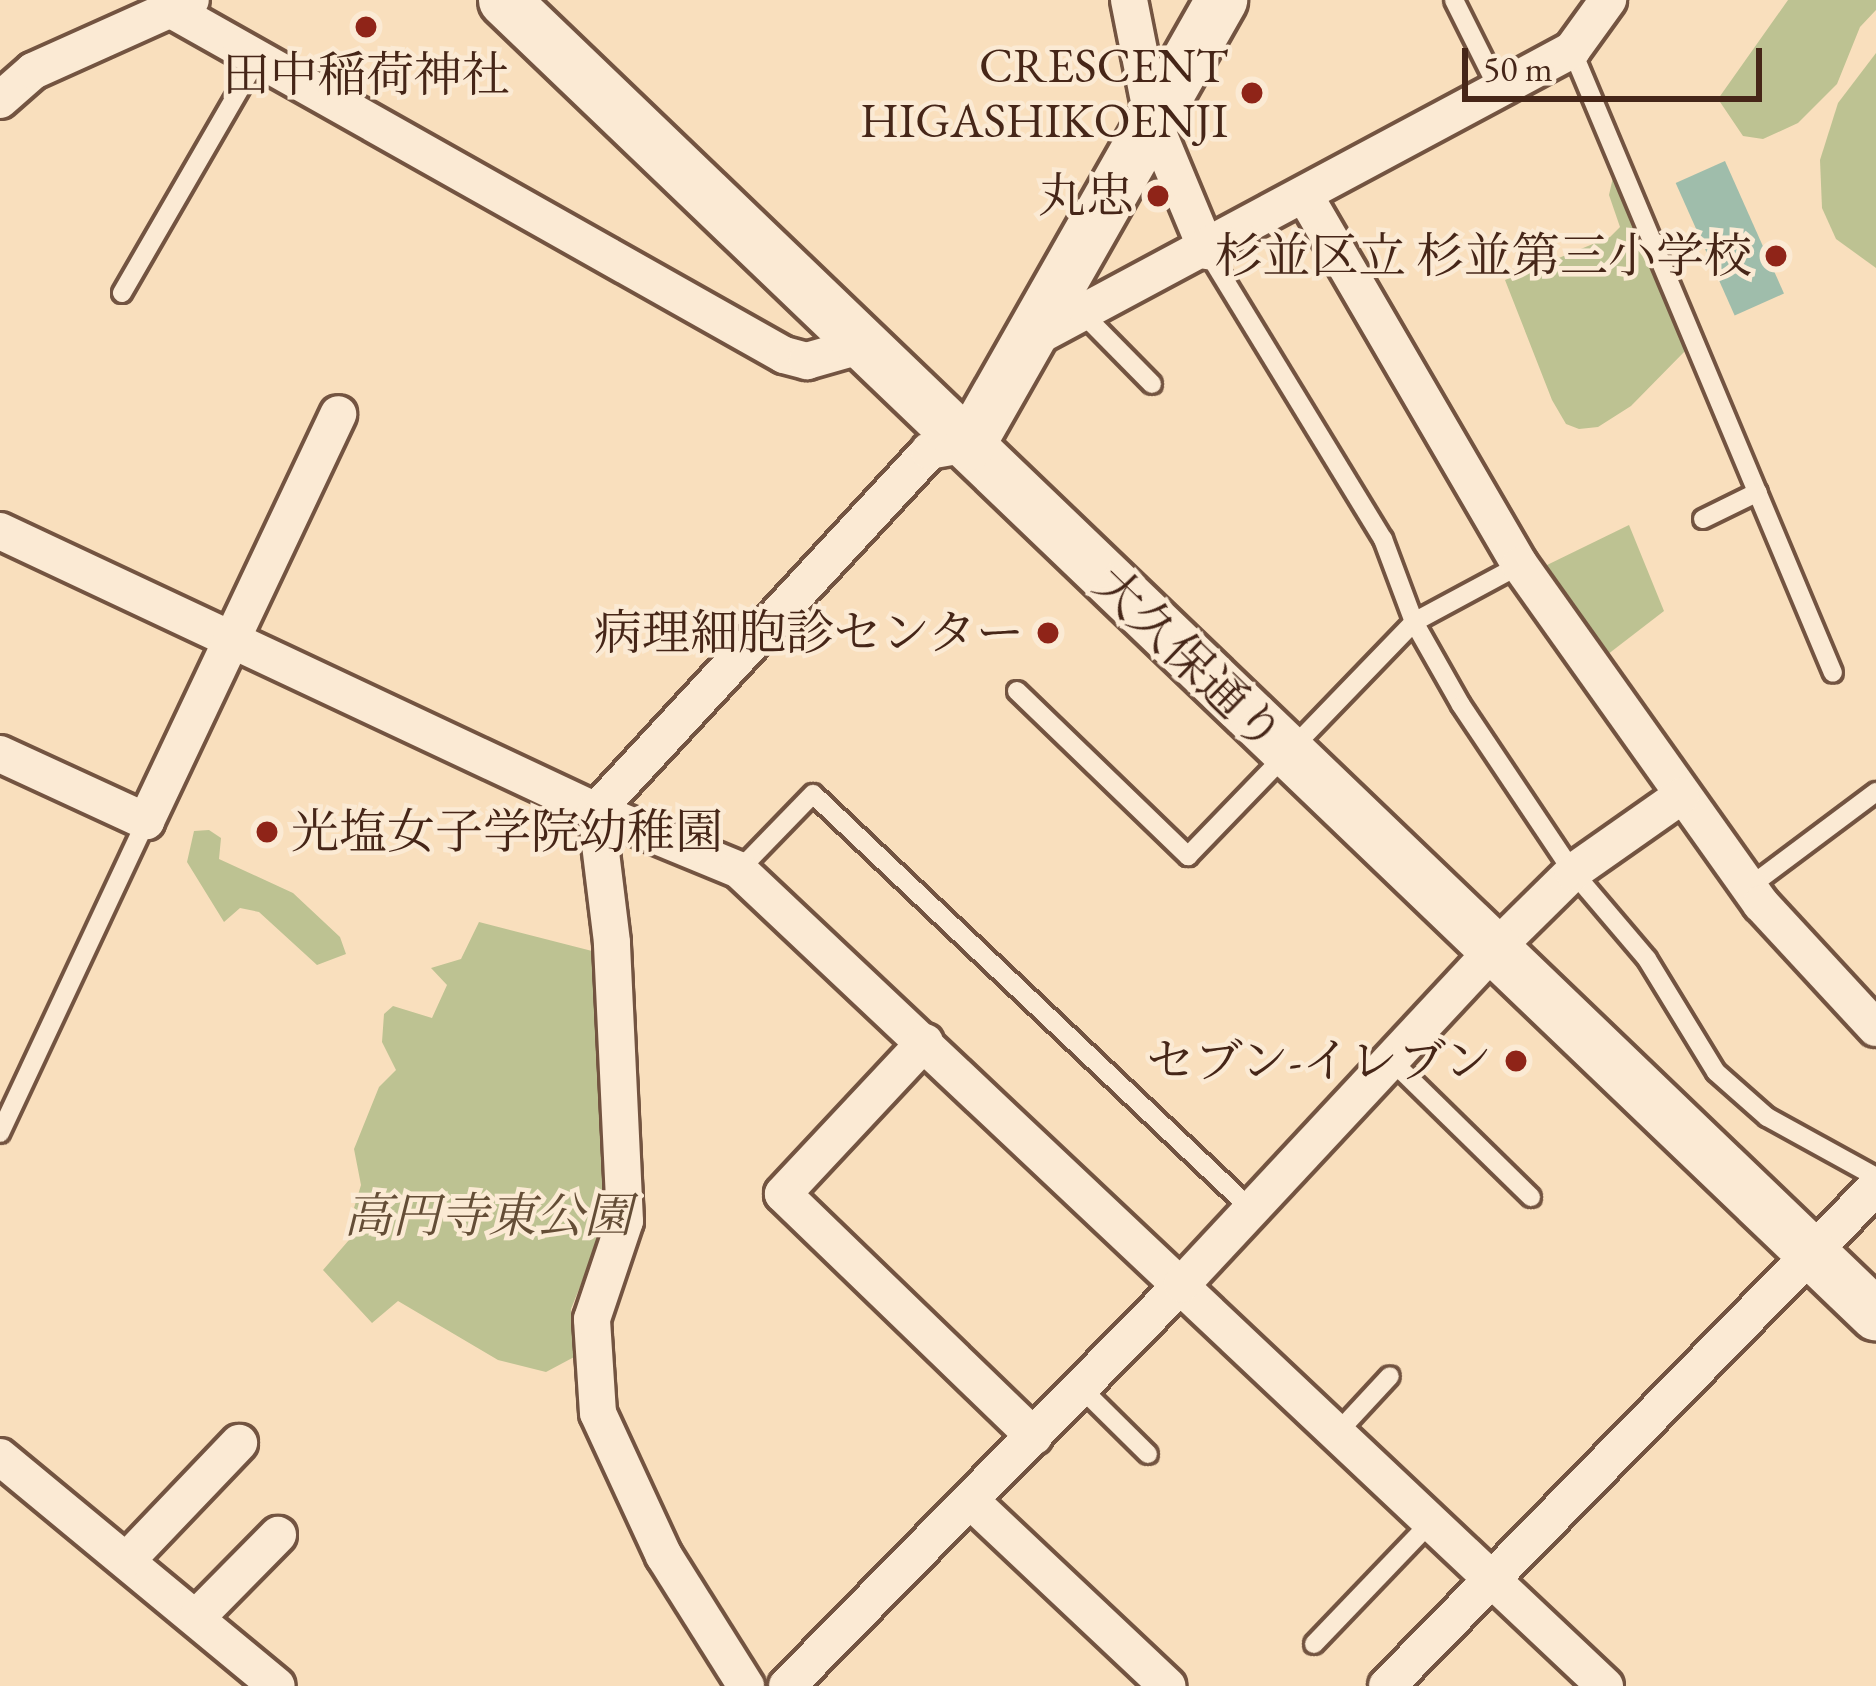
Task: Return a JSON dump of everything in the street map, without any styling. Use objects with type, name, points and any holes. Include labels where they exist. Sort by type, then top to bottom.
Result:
[{"type":"main road","name":"大久保通り","points":[[504,0],[1876,1315]]},
{"type":"main road","points":[[969,444],[1221,0]]},
{"type":"street","points":[[1129,0],[1153,121],[1207,250]]},
{"type":"street","points":[[1031,340],[1086,316],[1572,50],[1608,0]]},
{"type":"street","points":[[0,100],[33,71],[155,8],[260,56],[784,355],[807,361],[863,345]]},
{"type":"street","points":[[1305,196],[1520,565],[1749,887],[1876,1028]]},
{"type":"street","points":[[0,754],[146,821],[235,642],[338,414]]},
{"type":"street","points":[[746,1686],[664,1556],[598,1413],[592,1319],[625,1207],[612,942],[596,811],[929,451],[969,444]]},
{"type":"street","points":[[0,531],[596,811],[739,870],[1605,1686]]},
{"type":"street","points":[[787,1686],[1182,1284],[1494,950],[1573,872],[1681,796]]},
{"type":"street","points":[[925,1042],[783,1194],[1034,1436]]},
{"type":"street","points":[[1387,1686],[1876,1187]]},
{"type":"street","points":[[130,1557],[239,1443]]},
{"type":"street","points":[[0,1457],[130,1557],[277,1686]]},
{"type":"street","points":[[970,1501],[1167,1686]]},
{"type":"street","points":[[198,1616],[278,1534]]},
{"type":"lane","points":[[1454,0],[1498,88]]},
{"type":"lane","points":[[1572,50],[1833,673]]},
{"type":"lane","points":[[122,293],[260,56]]},
{"type":"lane","points":[[1207,250],[1383,539],[1414,622],[1573,872],[1647,959],[1716,1072],[1767,1117],[1876,1177]]},
{"type":"lane","points":[[1086,316],[1152,384]]},
{"type":"lane","points":[[1703,519],[1758,493]]},
{"type":"lane","points":[[1017,691],[1188,856],[1414,622],[1520,565]]},
{"type":"lane","points":[[1749,887],[1876,792]]},
{"type":"lane","points":[[739,870],[813,794],[1251,1209]]},
{"type":"lane","points":[[0,1133],[146,821]]},
{"type":"lane","points":[[1391,1060],[1531,1197]]},
{"type":"lane","points":[[1338,1432],[1390,1376]]},
{"type":"lane","points":[[1081,1388],[1148,1454]]},
{"type":"lane","points":[[1314,1644],[1431,1522]]},
{"type":"green space","points":[[1788,0],[1876,0],[1876,10],[1860,27],[1837,84],[1798,123],[1763,139],[1743,136],[1718,99]]},
{"type":"green space","points":[[1876,53],[1876,268],[1836,239],[1822,208],[1820,160],[1838,103]]},
{"type":"green space","points":[[1613,177],[1625,181],[1687,349],[1631,406],[1598,427],[1579,429],[1566,424],[1552,400],[1505,280],[1610,237],[1620,227],[1609,195]]},
{"type":"green space","points":[[1629,525],[1664,611],[1603,658],[1545,566]]},
{"type":"green space","points":[[209,830],[221,838],[219,859],[293,893],[340,937],[346,954],[317,965],[259,912],[240,908],[224,922],[187,862],[194,831]]},
{"type":"green space","name":"高円寺東公園","points":[[479,922],[592,951],[609,1215],[571,1309],[576,1356],[546,1372],[498,1360],[398,1301],[372,1323],[323,1270],[368,1218],[354,1208],[361,1185],[354,1149],[379,1087],[396,1070],[382,1042],[384,1014],[393,1006],[432,1018],[447,985],[431,968],[461,959]]},
{"type":"shaded area","points":[[1725,161],[1784,293],[1735,315],[1676,183]]},
{"type":"place","name":"田中稲荷神社","points":[[366,27]]},
{"type":"place","name":"CRESCENT HIGASHIKOENJI","points":[[1252,93]]},
{"type":"place","name":"丸忠","points":[[1158,196]]},
{"type":"place","name":"杉並区立 杉並第三小学校","points":[[1776,256]]},
{"type":"place","name":"病理細胞診センター","points":[[1048,633]]},
{"type":"place","name":"光塩女子学院幼稚園","points":[[267,832]]},
{"type":"place","name":"セブン-イレブン","points":[[1516,1061]]}]
